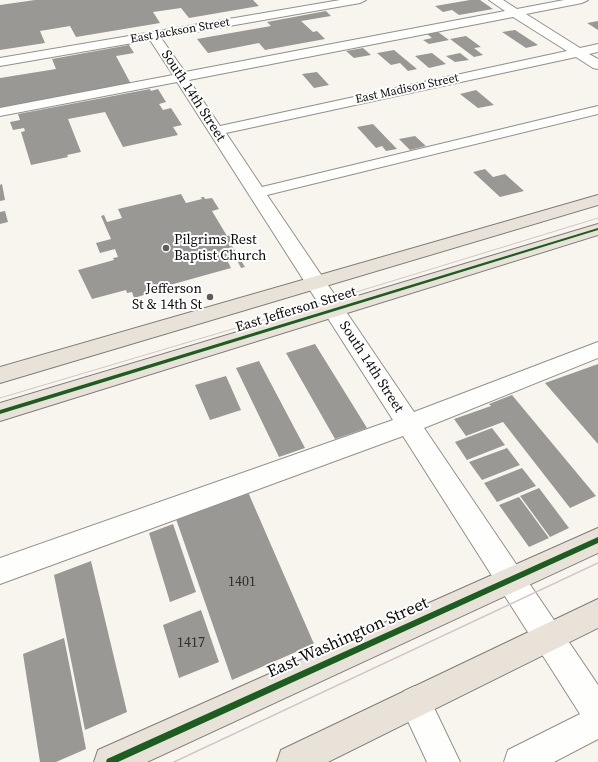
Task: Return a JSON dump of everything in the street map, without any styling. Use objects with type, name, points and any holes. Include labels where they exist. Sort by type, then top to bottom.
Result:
[{"type":"main road","name":"East Jefferson Street","points":[[0,374],[598,200]]},
{"type":"main road","points":[[543,215],[598,209]]},
{"type":"main road","name":"East Jefferson Street","points":[[0,412],[598,229]]},
{"type":"main road","name":"East Washington Street","points":[[110,762],[598,540]]},
{"type":"main road","points":[[293,762],[598,613]]},
{"type":"street","name":"East Jackson Street","points":[[0,62],[360,0]]},
{"type":"street","points":[[495,0],[598,65]]},
{"type":"street","points":[[0,112],[582,0]]},
{"type":"street","name":"South 14th Street","points":[[154,36],[598,713]]},
{"type":"street","name":"East Madison Street","points":[[216,131],[598,48]]},
{"type":"street","points":[[256,193],[598,110]]},
{"type":"street","points":[[0,571],[408,424],[598,350]]},
{"type":"street","points":[[415,702],[444,762]]},
{"type":"street","points":[[520,762],[598,722]]},
{"type":"building","points":[[35,0],[253,0],[259,6],[189,18],[181,8],[153,12],[160,23],[76,37],[70,26],[40,31],[45,43],[0,50],[0,5]]},
{"type":"building","points":[[470,0],[480,0],[493,9],[459,15],[452,10],[443,12],[435,6]]},
{"type":"building","points":[[326,11],[331,16],[301,21],[313,32],[317,31],[325,39],[265,50],[259,43],[208,53],[197,39],[271,26],[267,22]]},
{"type":"building","points":[[598,21],[598,30],[587,23]]},
{"type":"building","points":[[515,30],[538,45],[526,48],[502,32]]},
{"type":"building","points":[[438,32],[449,40],[429,44],[423,40],[432,38],[427,34]]},
{"type":"building","points":[[466,36],[481,47],[474,48],[483,55],[474,57],[450,39]]},
{"type":"building","points":[[129,45],[134,53],[116,56],[131,84],[0,109],[0,78],[56,69],[52,59]]},
{"type":"building","points":[[363,48],[371,55],[354,58],[346,51]]},
{"type":"building","points":[[394,50],[417,69],[408,71],[400,63],[391,65],[377,53]]},
{"type":"building","points":[[432,53],[446,64],[429,68],[415,56]]},
{"type":"building","points":[[460,53],[469,60],[455,62],[446,56]]},
{"type":"building","points":[[317,72],[329,85],[314,88],[302,74]]},
{"type":"building","points":[[150,89],[151,91],[158,89],[166,102],[159,104],[163,110],[171,108],[182,125],[173,127],[178,135],[123,147],[105,112],[68,119],[81,152],[67,155],[68,157],[31,165],[21,132],[25,131],[24,128],[13,130],[10,122],[20,120],[18,114]]},
{"type":"building","points":[[476,90],[494,105],[478,108],[460,94]]},
{"type":"building","points":[[373,124],[397,149],[386,151],[382,146],[376,148],[357,127]]},
{"type":"building","points":[[415,136],[426,146],[410,150],[399,139]]},
{"type":"building","points":[[485,169],[493,177],[505,174],[524,191],[500,197],[473,172]]},
{"type":"building","points":[[2,184],[5,200],[0,201],[0,185]]},
{"type":"building","name":"Pilgrims Rest Baptist Church","points":[[181,194],[186,203],[202,199],[201,197],[204,197],[205,199],[212,198],[219,209],[212,211],[227,236],[234,234],[240,243],[232,246],[245,267],[241,268],[237,260],[228,262],[231,268],[159,288],[160,290],[134,298],[132,292],[127,293],[126,290],[92,299],[78,270],[114,260],[113,258],[118,257],[115,249],[100,253],[96,243],[111,239],[101,216],[104,215],[107,222],[122,218],[118,209]]},
{"type":"building","points":[[5,211],[8,222],[0,224],[0,212]]},
{"type":"building","points":[[315,344],[367,428],[335,439],[286,353]]},
{"type":"building","points":[[259,361],[305,448],[279,457],[236,368]]},
{"type":"building","points":[[598,364],[598,444],[545,383]]},
{"type":"building","points":[[226,376],[241,410],[210,420],[195,385]]},
{"type":"building","points":[[512,395],[596,496],[570,508],[503,422],[466,436],[454,419],[491,406],[489,404]]},
{"type":"building","points":[[492,428],[505,445],[467,460],[455,442]]},
{"type":"building","points":[[507,448],[520,465],[482,480],[469,462]]},
{"type":"building","points":[[522,468],[536,486],[497,502],[484,483]]},
{"type":"building","points":[[539,488],[569,528],[550,537],[520,496]]},
{"type":"building","points":[[248,492],[314,644],[232,680],[176,519]]},
{"type":"building","points":[[519,497],[549,538],[529,547],[499,505]]},
{"type":"building","points":[[173,524],[196,592],[170,602],[149,533]]},
{"type":"building","points":[[91,561],[127,712],[85,730],[54,575]]},
{"type":"building","points":[[201,610],[219,662],[179,678],[163,625]]},
{"type":"building","points":[[64,638],[86,749],[56,762],[40,762],[23,654]]},
{"type":"tram line","points":[[0,398],[327,301],[598,218]]},
{"type":"tram line","points":[[174,762],[598,563]]},
{"type":"cycle path","points":[[0,412],[598,229]]},
{"type":"cycle path","points":[[110,762],[598,540]]},
{"type":"place","name":"Pilgrims Rest Baptist Church","points":[[166,248]]},
{"type":"place","name":"Jefferson St & 14th St","points":[[210,297]]}]
